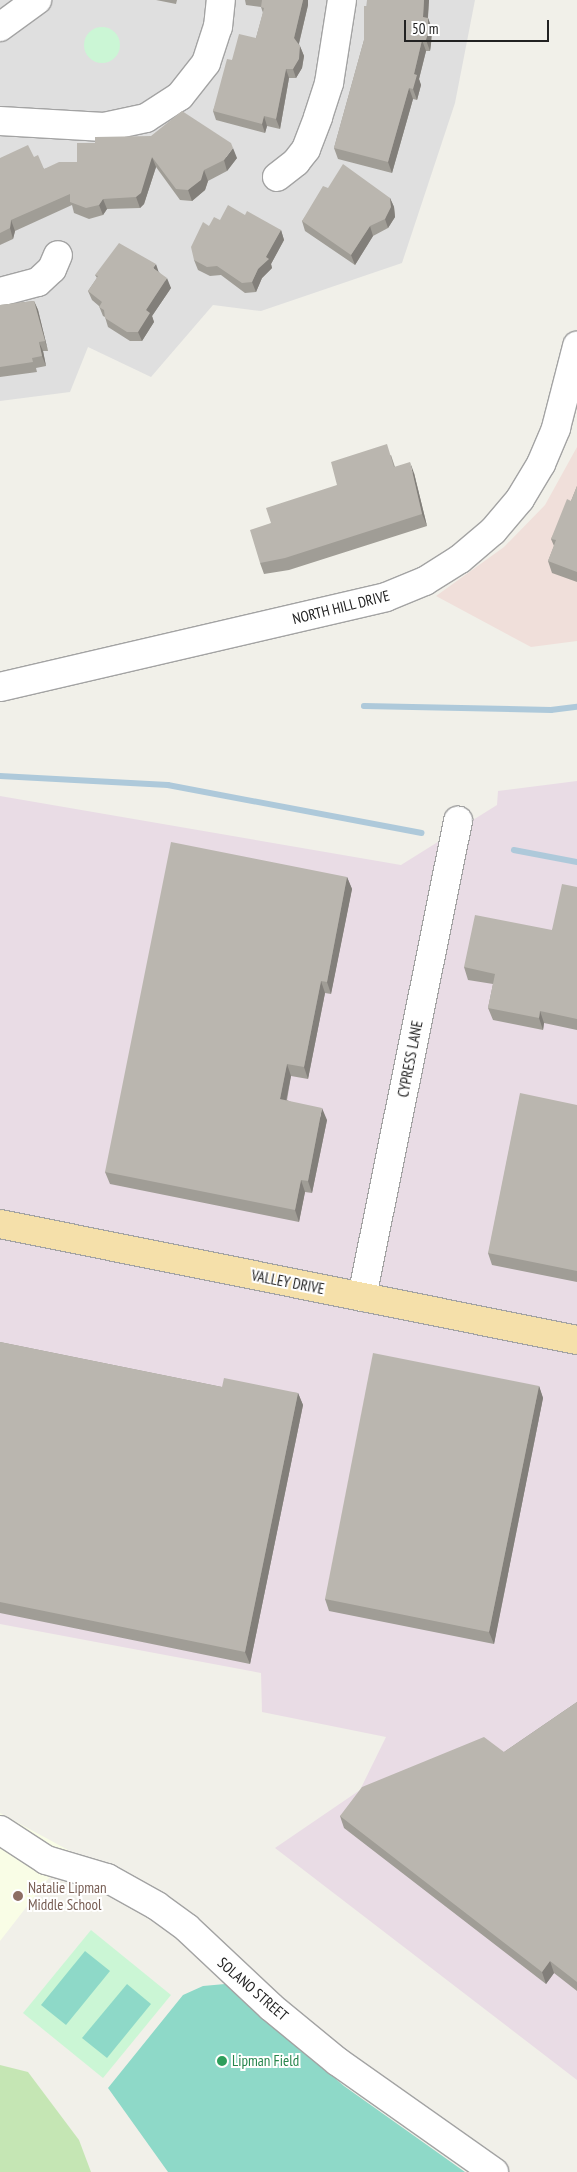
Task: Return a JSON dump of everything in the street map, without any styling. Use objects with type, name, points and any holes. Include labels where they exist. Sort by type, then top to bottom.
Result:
[{"type":"main road","name":"VALLEY DRIVE","points":[[0,1224],[577,1340]]},
{"type":"street","points":[[0,27],[37,0]]},
{"type":"street","points":[[0,121],[104,128],[146,118],[180,96],[206,63],[218,26],[221,0]]},
{"type":"street","points":[[277,177],[296,162],[306,149],[318,117],[329,83],[342,0]]},
{"type":"street","points":[[0,292],[38,282],[52,268],[58,255]]},
{"type":"street","name":"NORTH HILL DRIVE","points":[[0,687],[386,597],[425,581],[460,559],[493,531],[520,499],[541,464],[556,428],[577,346]]},
{"type":"street","name":"CYPRESS LANE","points":[[362,1297],[458,821]]},
{"type":"street","name":"SOLANO STREET","points":[[0,1830],[46,1860],[107,1878],[157,1906],[187,1928],[271,2007],[338,2062],[494,2172]]},
{"type":"shaded area","points":[[0,0],[475,0],[455,103],[402,263],[261,311],[213,305],[151,377],[88,347],[70,392],[0,401]]},
{"type":"shaded area","points":[[577,447],[577,641],[531,647],[436,596],[504,547],[545,505]]},
{"type":"shaded area","points":[[577,781],[577,2080],[275,1848],[360,1790],[386,1737],[262,1712],[261,1673],[0,1624],[0,796],[401,865],[497,805],[498,791]]},
{"type":"shaded area","name":"Natalie Lipman Middle School","points":[[0,1813],[70,1851],[0,1941]]},
{"type":"shaded area","points":[[85,1951],[110,1971],[66,2025],[41,2005]]},
{"type":"shaded area","points":[[127,1984],[151,2004],[107,2058],[82,2038]]},
{"type":"shaded area","name":"Lipman Field","points":[[225,1984],[344,2086],[465,2172],[168,2172],[108,2088],[183,1995],[203,1986]]},
{"type":"green space","points":[[102,27],[109,28],[115,32],[119,38],[119,52],[115,58],[109,62],[102,63],[95,62],[89,58],[85,52],[84,45],[85,38],[89,32],[95,28]]},
{"type":"green space","points":[[91,1930],[171,1995],[103,2078],[23,2013]]},
{"type":"green space","points":[[0,2065],[28,2072],[79,2140],[91,2172],[0,2172]]},
{"type":"building","points":[[262,0],[303,0],[294,38],[300,46],[299,59],[293,69],[286,69],[276,119],[264,116],[262,124],[213,111],[227,59],[232,60],[239,34],[256,38],[264,8],[261,7]]},
{"type":"building","points":[[367,0],[424,0],[423,17],[428,18],[428,33],[426,40],[422,40],[414,74],[417,75],[413,89],[409,88],[388,162],[334,148],[364,40],[364,6],[367,6]]},
{"type":"building","points":[[182,111],[231,143],[233,148],[224,160],[204,170],[201,180],[188,190],[176,189],[152,157],[141,193],[136,197],[103,199],[99,205],[86,208],[70,202],[70,194],[11,220],[10,228],[0,233],[0,158],[28,145],[34,157],[38,155],[44,169],[59,162],[77,162],[77,143],[95,143],[95,137],[151,136]]},
{"type":"building","points":[[343,164],[390,198],[391,207],[385,219],[370,226],[351,255],[302,221],[323,186],[328,188]]},
{"type":"building","points":[[228,205],[245,215],[247,211],[281,230],[266,257],[269,259],[258,269],[252,282],[242,283],[217,266],[207,267],[194,260],[191,247],[203,222],[209,226],[214,217],[220,220]]},
{"type":"building","points":[[119,243],[156,264],[153,268],[167,278],[146,310],[150,313],[138,332],[127,332],[105,318],[104,310],[99,307],[102,302],[88,291],[98,276],[95,275]]},
{"type":"building","points":[[34,301],[45,341],[39,342],[42,356],[32,358],[33,362],[0,367],[0,305]]},
{"type":"building","points":[[387,444],[394,467],[410,462],[422,514],[285,558],[260,563],[250,530],[271,523],[266,508],[337,485],[331,462]]},
{"type":"building","points":[[577,486],[577,572],[548,561],[556,540],[551,539],[567,499],[571,501]]},
{"type":"building","points":[[171,842],[347,877],[327,982],[321,981],[304,1067],[287,1064],[280,1099],[322,1108],[308,1181],[301,1180],[295,1210],[105,1172]]},
{"type":"building","points":[[562,884],[577,887],[577,1019],[540,1011],[539,1018],[488,1008],[495,974],[464,967],[475,915],[552,930]]},
{"type":"building","points":[[520,1093],[577,1105],[577,1271],[488,1253]]},
{"type":"building","points":[[0,1342],[222,1387],[224,1378],[298,1393],[245,1652],[0,1602]]},
{"type":"building","points":[[373,1353],[539,1386],[489,1632],[325,1599]]},
{"type":"building","points":[[577,1702],[577,1982],[550,1961],[542,1972],[340,1816],[362,1787],[484,1737],[504,1752]]},
{"type":"waterway","points":[[364,706],[551,710],[577,707]]},
{"type":"waterway","points":[[0,776],[168,785],[421,833]]},
{"type":"waterway","points":[[514,850],[577,862]]},
{"type":"place","name":"Natalie Lipman Middle School","points":[[18,1896]]},
{"type":"place","name":"Lipman Field","points":[[222,2061]]}]
